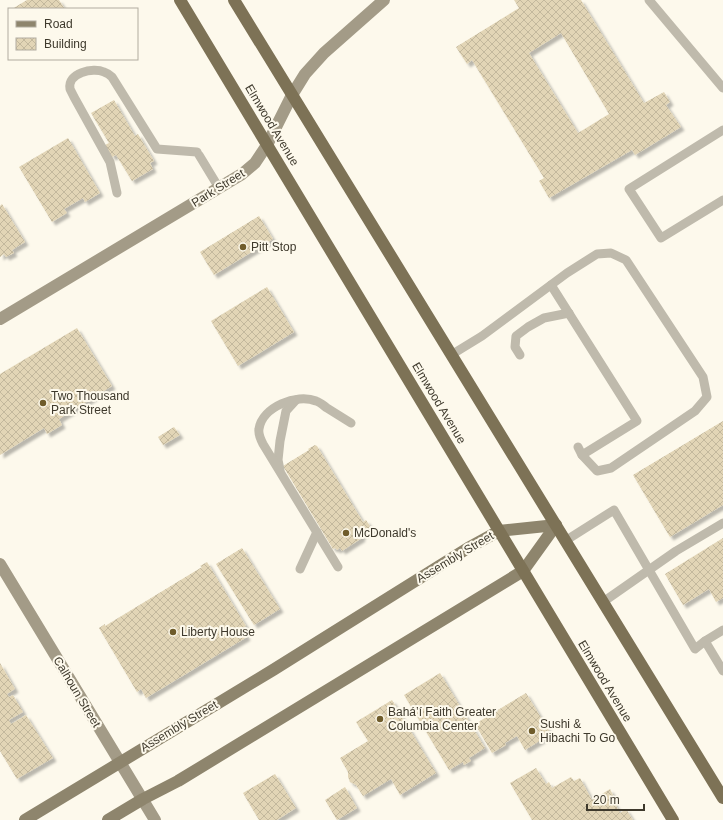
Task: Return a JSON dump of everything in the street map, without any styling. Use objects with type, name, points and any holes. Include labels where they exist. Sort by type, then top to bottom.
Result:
[{"type":"highway","name":"Elmwood Avenue","points":[[180,0],[673,820]]},
{"type":"highway","points":[[234,0],[722,796]]},
{"type":"main road","name":"Assembly Street","points":[[24,820],[273,670],[462,551],[499,531],[556,525]]},
{"type":"main road","points":[[108,820],[143,799],[178,781],[491,591],[523,570],[556,525]]},
{"type":"street","name":"Park Street","points":[[0,319],[242,174],[255,162],[267,145],[292,95],[305,74],[324,53],[384,0]]},
{"type":"street","name":"Calhoun Street","points":[[0,564],[155,820]]},
{"type":"lane","points":[[649,0],[723,88]]},
{"type":"lane","points":[[118,193],[110,162],[70,88],[71,80],[77,74],[94,70],[103,71],[112,77],[157,149],[198,153],[219,188]]},
{"type":"lane","points":[[723,130],[629,189],[661,238],[723,200]]},
{"type":"lane","points":[[451,355],[482,336],[567,273],[597,254],[611,252],[626,260],[702,377],[707,397],[695,411],[611,468],[598,471],[580,451],[637,421],[551,285]]},
{"type":"lane","points":[[520,354],[515,347],[516,336],[544,318],[569,313]]},
{"type":"lane","points":[[338,567],[263,444],[258,432],[260,423],[264,416],[273,408],[286,402],[303,398],[316,401],[351,423]]},
{"type":"lane","points":[[280,472],[278,460],[286,412],[296,400]]},
{"type":"lane","points":[[565,540],[614,510],[695,649],[723,630]]},
{"type":"lane","points":[[603,602],[676,551],[723,523]]},
{"type":"lane","points":[[300,569],[317,532]]},
{"type":"lane","points":[[705,641],[723,671]]},
{"type":"building","points":[[27,0],[59,0],[64,8],[14,8]]},
{"type":"building","points":[[514,0],[581,0],[644,103],[664,92],[670,102],[666,105],[681,127],[635,155],[632,150],[549,198],[539,181],[544,178],[472,60],[467,64],[456,47],[519,8]],"holes":[[[561,33],[609,114],[578,133],[529,53]]]},
{"type":"building","points":[[114,100],[135,136],[138,134],[154,161],[150,163],[153,169],[132,181],[116,155],[112,157],[105,145],[109,143],[91,113]]},
{"type":"building","points":[[68,138],[100,193],[85,202],[83,198],[64,209],[67,213],[52,222],[19,167]]},
{"type":"building","points":[[2,204],[25,242],[12,250],[14,253],[6,257],[4,254],[0,257],[0,206]]},
{"type":"building","points":[[259,216],[273,239],[214,275],[200,252]]},
{"type":"building","points":[[267,287],[294,332],[238,366],[211,321]]},
{"type":"building","name":"Two Thousand Park Street","points":[[77,328],[112,386],[59,419],[62,425],[47,434],[44,428],[0,455],[0,374]]},
{"type":"building","points":[[723,421],[723,505],[670,537],[633,475]]},
{"type":"building","points":[[174,427],[180,435],[163,445],[158,437]]},
{"type":"building","points":[[315,445],[363,522],[366,520],[372,529],[361,536],[362,538],[342,551],[340,548],[337,550],[335,548],[333,549],[283,466]]},
{"type":"building","points":[[723,538],[723,598],[716,602],[709,589],[683,605],[665,574]]},
{"type":"building","points":[[242,548],[280,609],[254,625],[216,564]]},
{"type":"building","name":"Liberty House","points":[[207,562],[246,626],[242,628],[247,637],[146,698],[141,689],[137,692],[99,628],[105,624],[105,626],[202,567],[200,566]]},
{"type":"building","points":[[0,663],[15,689],[7,694],[9,697],[13,695],[23,712],[9,720],[11,724],[26,715],[53,758],[17,779],[0,751]]},
{"type":"building","points":[[440,673],[485,748],[469,758],[471,761],[464,765],[463,762],[449,770],[404,695]]},
{"type":"building","points":[[526,693],[551,734],[525,750],[517,736],[505,743],[506,745],[492,753],[475,724]]},
{"type":"building","points":[[392,700],[436,773],[400,795],[391,779],[363,796],[356,785],[350,782],[348,772],[340,758],[368,741],[356,722]]},
{"type":"building","points":[[536,768],[546,784],[549,782],[552,788],[571,777],[574,781],[580,778],[592,800],[610,789],[615,799],[613,800],[620,813],[626,809],[633,820],[532,820],[510,783]]},
{"type":"building","points":[[275,774],[296,808],[277,820],[259,820],[243,793]]},
{"type":"building","points":[[345,787],[357,808],[337,820],[325,800]]},
{"type":"place","name":"Pitt Stop","points":[[243,247]]},
{"type":"place","name":"Two Thousand Park Street","points":[[43,403]]},
{"type":"place","name":"McDonald's","points":[[346,533]]},
{"type":"place","name":"Liberty House","points":[[173,632]]},
{"type":"place","name":"Bahá’í Faith Greater Columbia Center","points":[[380,719]]},
{"type":"place","name":"Sushi & Hibachi To Go","points":[[532,731]]}]
